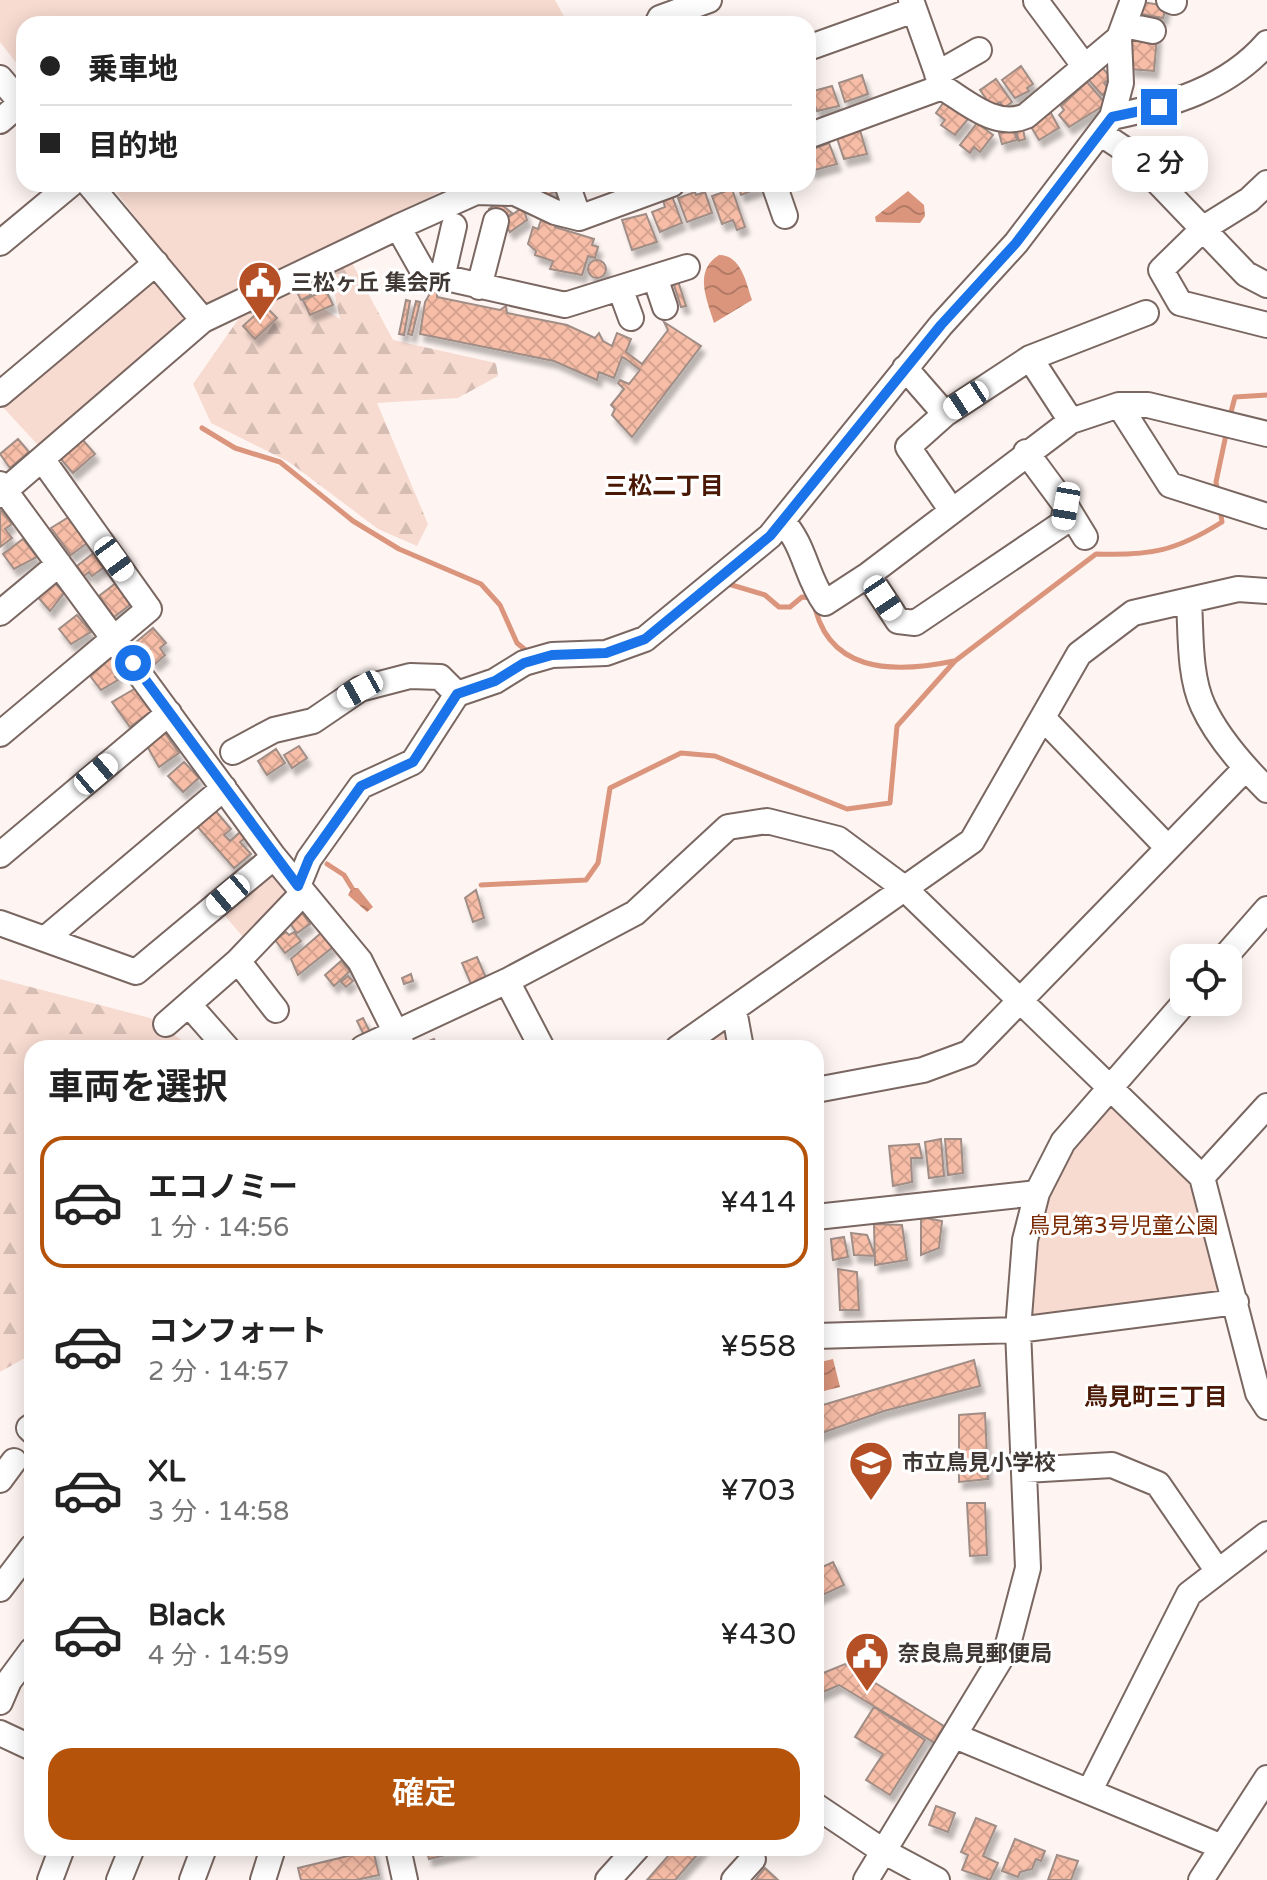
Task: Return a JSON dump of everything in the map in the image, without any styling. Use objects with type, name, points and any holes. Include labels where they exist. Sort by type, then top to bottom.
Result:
[{"type":"street","points":[[665,16],[709,0]]},
{"type":"street","points":[[166,1024],[238,961],[301,890],[309,859],[361,786],[413,762],[457,694],[495,681],[524,663],[552,655],[606,653],[645,639],[770,536],[905,368],[1016,243],[1106,125],[1121,83],[1121,32],[1133,0]]},
{"type":"street","points":[[1036,1],[1085,67]]},
{"type":"street","points":[[816,45],[913,5],[940,80],[996,119],[1012,122],[1026,116],[1121,32],[1153,31]]},
{"type":"street","points":[[1106,125],[1211,87],[1246,65],[1267,43]]},
{"type":"street","points":[[816,133],[940,80],[979,50]]},
{"type":"street","points":[[0,78],[16,97]]},
{"type":"street","points":[[1106,125],[1246,274],[1267,285]]},
{"type":"street","points":[[1267,183],[1249,200],[1204,228],[1161,270],[1180,303],[1267,325]]},
{"type":"street","points":[[0,243],[61,192]]},
{"type":"street","points":[[96,192],[203,320]]},
{"type":"street","points":[[399,1040],[360,961],[274,857],[115,638],[2,490],[203,320],[476,192]]},
{"type":"street","points":[[503,192],[579,218],[650,192]]},
{"type":"street","points":[[570,192],[579,218]]},
{"type":"street","points":[[777,192],[785,216]]},
{"type":"street","points":[[479,287],[496,221]]},
{"type":"street","points":[[442,278],[454,226]]},
{"type":"street","points":[[398,227],[424,273],[565,305],[687,267]]},
{"type":"street","points":[[0,394],[156,263]]},
{"type":"street","points":[[655,277],[665,307]]},
{"type":"street","points":[[620,288],[631,318]]},
{"type":"street","points":[[952,511],[908,447],[945,414],[1030,358],[1146,313]]},
{"type":"street","points":[[1030,358],[1071,421]]},
{"type":"street","points":[[905,368],[945,414]]},
{"type":"street","points":[[782,521],[802,547],[816,591],[825,603],[858,582],[1026,452],[1071,421],[1119,405],[1148,405],[1267,434]]},
{"type":"street","points":[[1119,405],[1170,485],[1267,516]]},
{"type":"street","points":[[1026,452],[1085,537]]},
{"type":"street","points":[[0,734],[149,609],[42,459]]},
{"type":"street","points":[[858,582],[898,621],[915,623],[1063,523],[1066,506]]},
{"type":"street","points":[[0,613],[59,564]]},
{"type":"street","points":[[690,1040],[972,841],[1079,654],[1133,613],[1238,589],[1267,591]]},
{"type":"street","points":[[1189,601],[1193,662],[1202,705],[1245,769],[1267,790]]},
{"type":"street","points":[[233,752],[274,730],[313,721],[360,689],[387,681],[410,676],[440,677],[457,694]]},
{"type":"street","points":[[0,855],[169,713]]},
{"type":"street","points":[[1043,718],[1168,848]]},
{"type":"street","points":[[824,1089],[923,1070],[969,1053],[1245,769]]},
{"type":"street","points":[[45,939],[224,788]]},
{"type":"street","points":[[404,1040],[635,913],[728,827],[767,821],[838,839],[904,888],[1202,1177],[1258,1393],[1267,1407]]},
{"type":"street","points":[[0,923],[136,972],[274,857]]},
{"type":"street","points":[[1236,944],[1267,909]]},
{"type":"street","points":[[238,961],[276,1010]]},
{"type":"street","points":[[507,981],[538,1040]]},
{"type":"street","points":[[190,1006],[220,1040]]},
{"type":"street","points":[[734,1010],[740,1040]]},
{"type":"street","points":[[866,1880],[1007,1648],[1028,1568],[1018,1330],[1025,1240],[1037,1193],[1063,1142],[1173,1016]]},
{"type":"street","points":[[1202,1177],[1267,1106]]},
{"type":"street","points":[[824,1216],[1037,1193]]},
{"type":"street","points":[[824,1336],[1018,1330],[1236,1302]]},
{"type":"street","points":[[1025,1470],[1112,1465],[1158,1484],[1217,1570]]},
{"type":"street","points":[[1090,1790],[1189,1594],[1267,1534]]},
{"type":"street","points":[[0,1589],[24,1558]]},
{"type":"street","points":[[3,1686],[24,1660]]},
{"type":"street","points":[[0,1733],[24,1744]]},
{"type":"street","points":[[955,1736],[1222,1847]]},
{"type":"street","points":[[1201,1880],[1267,1778]]},
{"type":"street","points":[[824,1811],[883,1851],[937,1880]]},
{"type":"street","points":[[50,1880],[59,1856]]},
{"type":"street","points":[[119,1880],[129,1856]]},
{"type":"street","points":[[192,1880],[201,1856]]},
{"type":"street","points":[[263,1880],[270,1856]]},
{"type":"street","points":[[400,1856],[405,1880]]},
{"type":"street","points":[[608,1880],[630,1856]]},
{"type":"street","points":[[734,1880],[753,1859]]},
{"type":"green space","points":[[0,0],[555,0],[564,16],[16,16],[16,63],[0,42]]},
{"type":"green space","points":[[116,192],[440,192],[203,305]]},
{"type":"green space","points":[[352,263],[393,340],[496,363],[498,376],[458,398],[377,403],[428,524],[417,546],[378,529],[289,462],[211,423],[193,384],[244,311],[292,290],[340,319],[330,272]]},
{"type":"green space","points":[[152,277],[191,317],[47,455],[0,404]]},
{"type":"green space","points":[[272,873],[294,897],[248,943],[220,910]]},
{"type":"green space","points":[[0,979],[150,1018],[182,1040],[24,1040],[24,1358],[0,1372]]},
{"type":"green space","points":[[721,1030],[728,1034],[729,1040],[708,1040]]},
{"type":"green space","name":"鳥見第3号児童公園","points":[[1108,1105],[1116,1105],[1194,1180],[1223,1296],[1034,1320],[1029,1316],[1028,1266],[1038,1216],[1056,1176],[1080,1139]]},
{"type":"water","points":[[908,191],[924,205],[925,216],[920,223],[876,222],[875,217]]},
{"type":"water","points":[[719,255],[738,264],[752,300],[714,323],[704,277],[706,269]]},
{"type":"water","points":[[352,888],[358,888],[373,907],[367,912],[348,895]]},
{"type":"water","points":[[833,1359],[840,1387],[824,1391],[824,1361]]},
{"type":"building","points":[[1143,2],[1166,6],[1163,18],[1137,13]]},
{"type":"building","points":[[1131,34],[1157,36],[1154,71],[1130,69]]},
{"type":"building","points":[[1021,66],[1033,84],[1027,88],[1029,91],[1015,98],[1002,80]]},
{"type":"building","points":[[1101,66],[1111,78],[1104,83],[1109,89],[1102,95],[1087,78]]},
{"type":"building","points":[[862,75],[868,94],[845,102],[839,83]]},
{"type":"building","points":[[996,79],[1012,102],[1004,108],[1000,102],[992,107],[980,90]]},
{"type":"building","points":[[1087,82],[1106,104],[1069,127],[1059,115],[1064,110],[1061,106]]},
{"type":"building","points":[[832,86],[839,106],[817,111],[816,90]]},
{"type":"building","points":[[944,102],[968,119],[955,135],[941,125],[945,120],[936,113]]},
{"type":"building","points":[[1051,113],[1059,128],[1039,140],[1030,125]]},
{"type":"building","points":[[977,123],[993,135],[980,152],[974,147],[970,153],[960,145]]},
{"type":"building","points":[[1023,129],[1025,139],[1019,141],[1016,131]]},
{"type":"building","points":[[860,130],[867,154],[844,159],[837,138]]},
{"type":"building","points":[[1014,131],[1017,140],[1002,144],[999,133]]},
{"type":"building","points":[[829,143],[837,164],[816,170],[816,148]]},
{"type":"building","points":[[695,192],[696,195],[705,192],[712,213],[687,222],[678,198]]},
{"type":"building","points":[[733,192],[745,227],[737,230],[733,220],[722,224],[712,196]]},
{"type":"building","points":[[672,196],[682,223],[660,232],[652,212],[665,207],[663,200]]},
{"type":"building","points":[[498,202],[512,213],[500,223],[489,209]]},
{"type":"building","points":[[523,207],[527,220],[510,232],[503,221]]},
{"type":"building","points":[[646,214],[657,242],[632,250],[622,220]]},
{"type":"building","points":[[542,217],[557,221],[555,227],[594,239],[592,245],[598,247],[595,258],[588,256],[582,275],[550,269],[553,261],[535,255],[536,251],[528,244],[533,227],[538,229]]},
{"type":"building","points":[[597,260],[606,269],[597,278],[588,269]]},
{"type":"building","points":[[678,281],[686,306],[681,307],[673,282]]},
{"type":"building","points":[[308,290],[311,295],[301,300],[298,294]]},
{"type":"building","points":[[326,290],[333,305],[310,315],[303,300]]},
{"type":"building","points":[[432,290],[437,297],[500,310],[506,306],[507,313],[567,325],[595,338],[599,333],[603,341],[612,346],[617,333],[631,339],[626,352],[642,364],[668,330],[664,322],[701,346],[632,437],[612,415],[615,409],[611,405],[624,389],[618,383],[620,380],[629,384],[640,370],[626,359],[622,357],[614,378],[599,372],[597,380],[554,361],[420,334],[425,302]]},
{"type":"building","points":[[406,300],[410,301],[404,335],[399,334]]},
{"type":"building","points":[[416,301],[420,302],[412,335],[408,334]]},
{"type":"building","name":"三松ヶ丘 集会所","points":[[265,306],[277,318],[255,339],[243,326]]},
{"type":"building","points":[[18,439],[29,452],[10,468],[0,454]]},
{"type":"building","points":[[82,439],[95,454],[73,473],[60,458]]},
{"type":"building","points":[[0,509],[12,524],[5,529],[12,538],[0,547]]},
{"type":"building","points":[[72,515],[91,540],[71,555],[51,528]]},
{"type":"building","points":[[23,539],[37,557],[14,569],[3,554]]},
{"type":"building","points":[[96,551],[107,565],[92,576],[89,572],[84,576],[77,566]]},
{"type":"building","points":[[54,582],[64,593],[50,611],[37,596]]},
{"type":"building","points":[[116,583],[131,604],[114,617],[99,596]]},
{"type":"building","points":[[77,615],[91,632],[71,644],[59,629]]},
{"type":"building","points":[[153,628],[166,643],[160,648],[165,655],[155,664],[136,642]]},
{"type":"building","points":[[112,657],[122,672],[115,677],[118,680],[101,690],[90,676]]},
{"type":"building","points":[[136,688],[153,710],[130,727],[112,702]]},
{"type":"building","points":[[165,733],[179,753],[159,767],[147,746]]},
{"type":"building","points":[[299,746],[307,758],[292,768],[284,755]]},
{"type":"building","points":[[276,749],[285,763],[267,775],[258,761]]},
{"type":"building","points":[[184,762],[199,778],[183,792],[168,776]]},
{"type":"building","points":[[214,809],[231,829],[224,835],[230,841],[240,832],[245,838],[240,842],[251,854],[234,868],[196,825]]},
{"type":"building","points":[[476,890],[484,918],[473,922],[465,898]]},
{"type":"building","points":[[300,910],[310,924],[297,933],[287,919]]},
{"type":"building","points":[[286,932],[289,935],[294,932],[301,941],[285,953],[275,940]]},
{"type":"building","points":[[321,933],[333,947],[298,975],[291,959]]},
{"type":"building","points":[[477,957],[486,978],[472,986],[462,963]]},
{"type":"building","points":[[341,961],[350,971],[334,986],[325,975]]},
{"type":"building","points":[[411,974],[413,981],[404,984],[402,978]]},
{"type":"building","points":[[348,976],[353,981],[346,987],[341,982]]},
{"type":"building","points":[[363,1018],[370,1032],[364,1035],[357,1021]]},
{"type":"building","points":[[941,1139],[944,1176],[929,1178],[925,1142]]},
{"type":"building","points":[[945,1139],[961,1139],[963,1173],[948,1175]]},
{"type":"building","points":[[919,1144],[922,1158],[911,1158],[912,1182],[893,1186],[889,1146]]},
{"type":"building","points":[[921,1217],[942,1221],[939,1248],[921,1255]]},
{"type":"building","points":[[874,1224],[902,1225],[907,1260],[875,1265]]},
{"type":"building","points":[[851,1233],[867,1235],[875,1256],[854,1255]]},
{"type":"building","points":[[844,1237],[848,1257],[833,1260],[831,1239]]},
{"type":"building","points":[[838,1269],[857,1272],[859,1310],[840,1310]]},
{"type":"building","points":[[974,1360],[980,1386],[884,1411],[824,1432],[824,1405]]},
{"type":"building","points":[[985,1413],[988,1479],[959,1482],[959,1415]]},
{"type":"building","points":[[967,1503],[985,1503],[987,1555],[970,1556]]},
{"type":"building","points":[[833,1562],[844,1585],[824,1594],[824,1566]]},
{"type":"building","points":[[845,1664],[944,1726],[935,1743],[839,1685],[824,1692],[824,1673]]},
{"type":"building","points":[[874,1707],[925,1740],[890,1795],[866,1780],[883,1754],[855,1737]]},
{"type":"building","points":[[936,1806],[955,1813],[948,1832],[929,1825]]},
{"type":"building","points":[[976,1818],[996,1826],[983,1856],[998,1863],[990,1880],[962,1870],[968,1855],[961,1852]]},
{"type":"building","points":[[1015,1839],[1045,1851],[1041,1861],[1036,1859],[1032,1869],[1020,1872],[1018,1877],[1002,1871]]},
{"type":"building","points":[[1057,1855],[1078,1861],[1071,1880],[1048,1880]]},
{"type":"building","points":[[348,1856],[374,1856],[379,1875],[356,1880],[301,1880],[298,1868]]},
{"type":"building","points":[[668,1856],[696,1856],[675,1880],[647,1880]]},
{"type":"building","points":[[765,1868],[778,1880],[755,1880]]},
{"type":"waterway","points":[[1230,416],[1235,397],[1267,395]]},
{"type":"waterway","points":[[202,428],[235,448],[280,462],[353,521],[399,549],[481,584],[500,605],[517,643],[528,652]]},
{"type":"waterway","points":[[1218,494],[1216,482],[1227,430]]},
{"type":"waterway","points":[[481,885],[586,880],[598,863],[610,788],[681,753],[715,756],[847,809],[890,803],[897,726],[955,661],[1096,554],[1162,550],[1190,540],[1222,522],[1220,508]]},
{"type":"waterway","points":[[725,583],[765,595],[779,607],[790,607],[802,597],[813,598],[820,623],[831,641],[847,654],[865,662],[885,667],[908,667],[954,661]]},
{"type":"waterway","points":[[327,864],[344,875],[352,888]]},
{"type":"place","name":"三松ヶ丘 集会所","points":[[260,322]]},
{"type":"place","name":"市立鳥見小学校","points":[[871,1502]]},
{"type":"place","name":"奈良鳥見郵便局","points":[[867,1693]]},
{"type":"district","name":"三松二丁目","points":[[664,486]]},
{"type":"district","name":"鳥見町三丁目","points":[[1156,1397]]},
{"type":"route","points":[[133,663],[298,886],[309,859],[361,786],[413,762],[457,694],[495,681],[524,663],[552,655],[606,653],[645,639],[770,536],[835,451],[941,325],[1016,243],[1112,117],[1159,107]]}]
